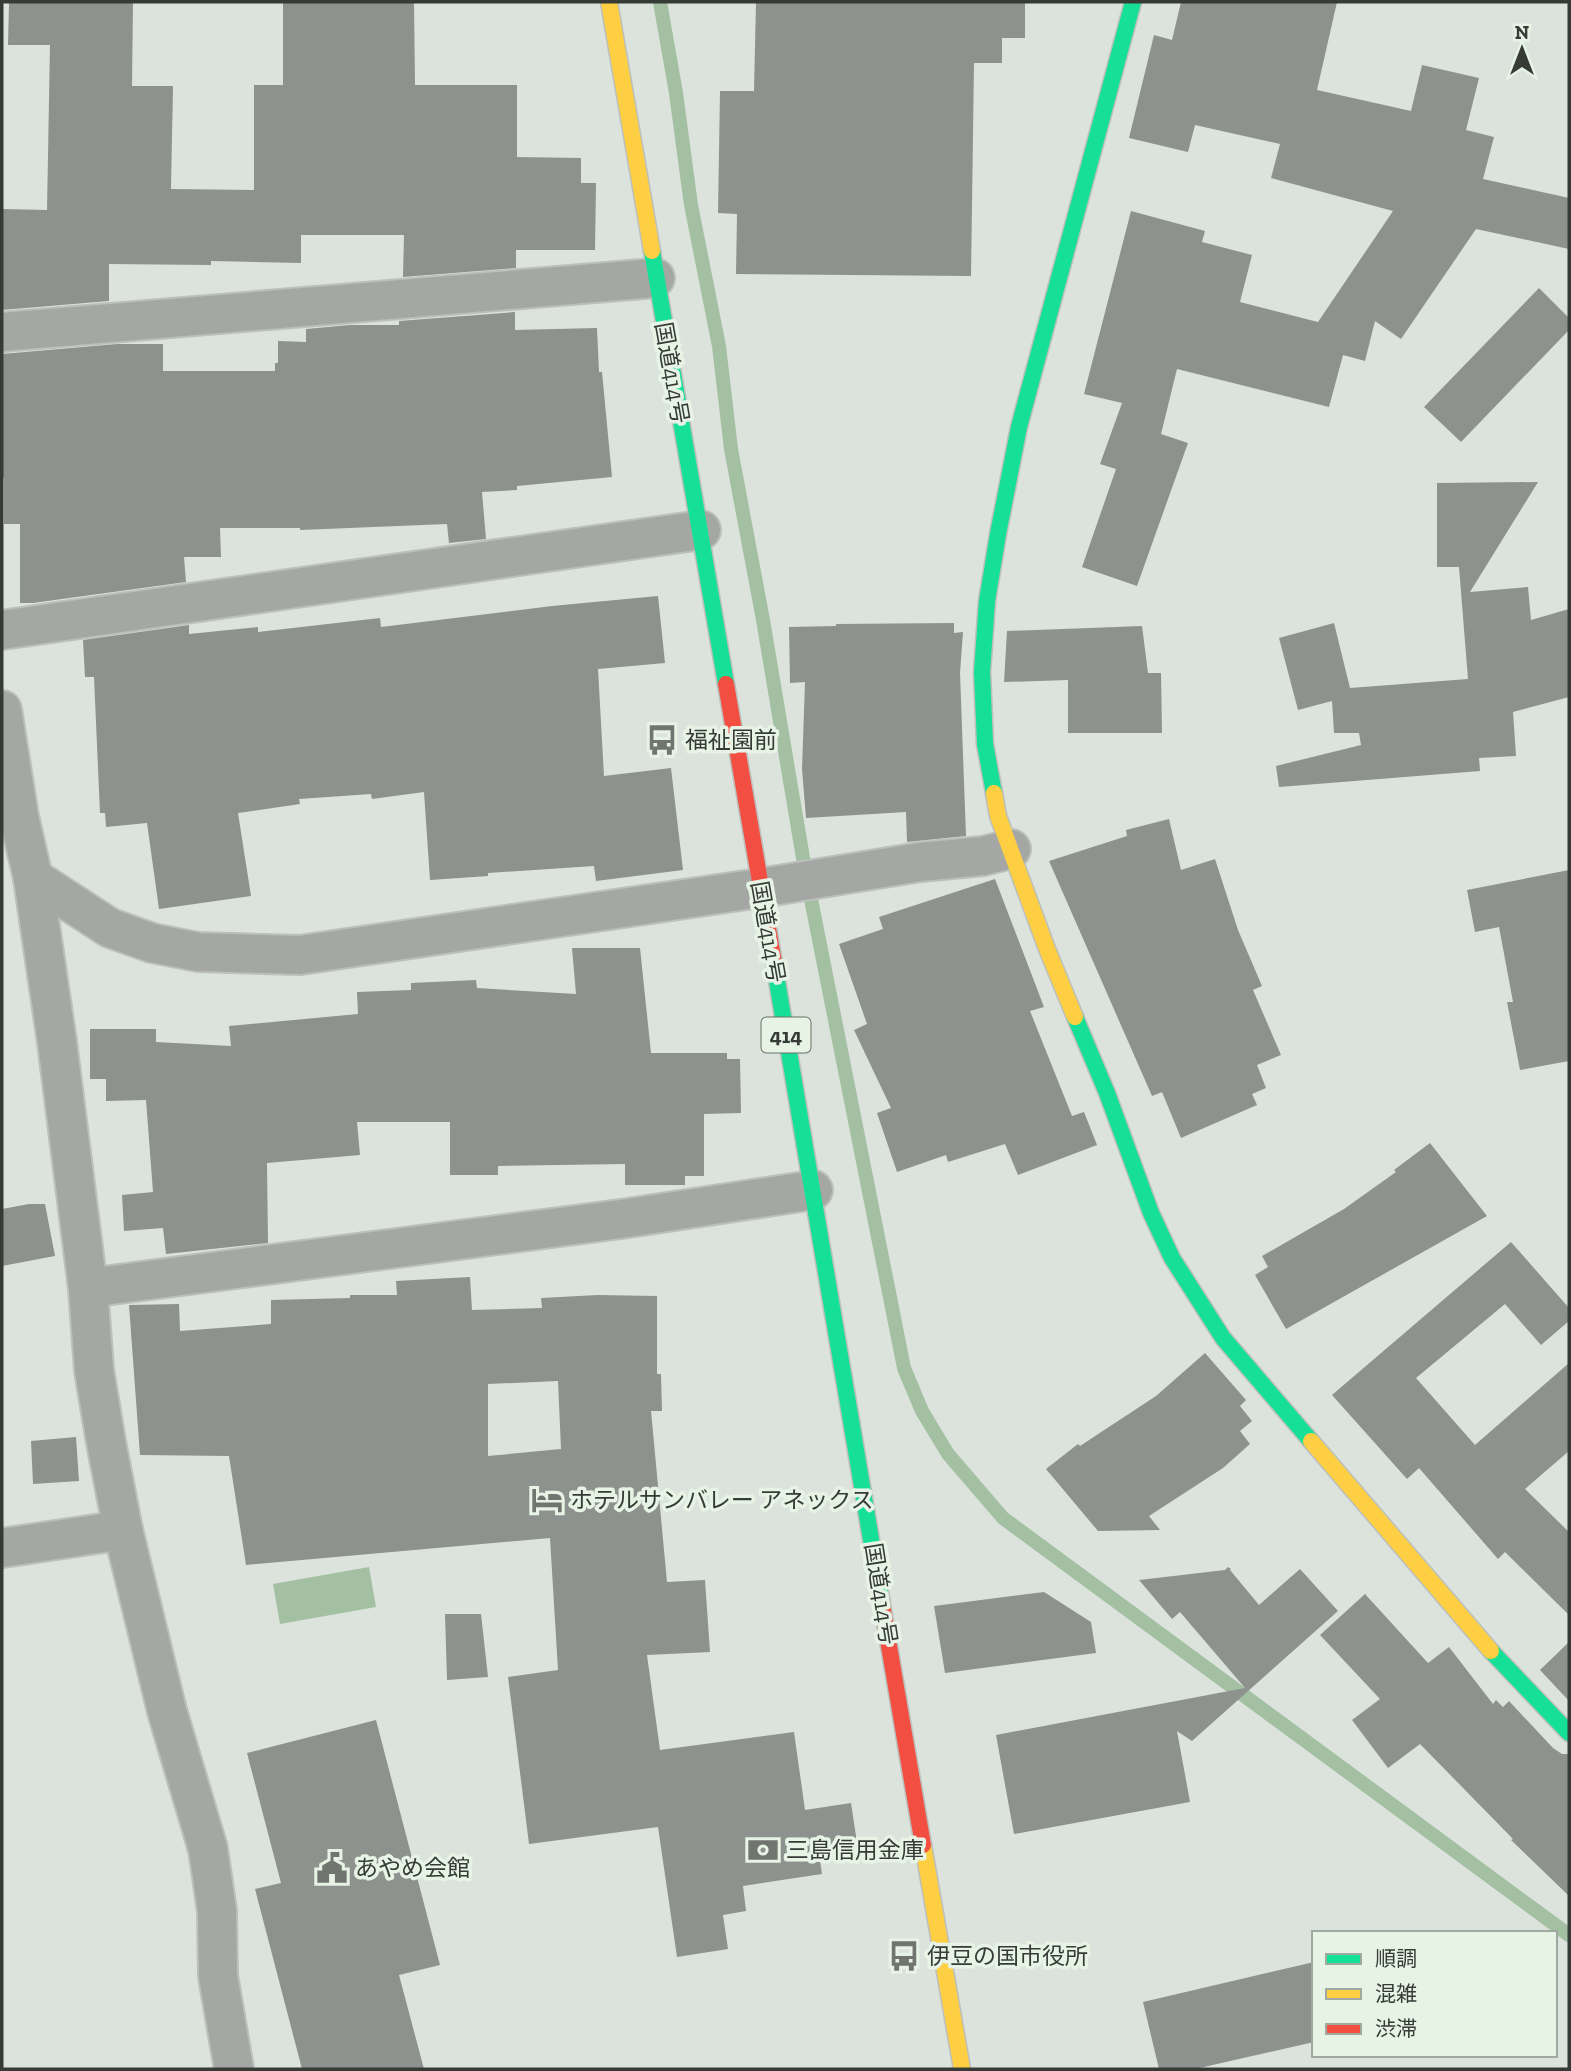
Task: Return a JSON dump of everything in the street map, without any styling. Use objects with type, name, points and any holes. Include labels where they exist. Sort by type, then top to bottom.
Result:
[{"type":"main road","name":"国道414号","points":[[609,2],[655,278],[769,886],[813,1190],[962,2069]]},
{"type":"main road","points":[[1133,2],[1019,427],[987,601],[982,672],[985,744],[998,816],[1047,949],[1107,1093],[1151,1213],[1172,1258],[1223,1338],[1474,1631],[1569,1733]]},
{"type":"street","points":[[2,332],[655,278]]},
{"type":"street","points":[[2,630],[701,530]]},
{"type":"street","points":[[2,710],[10,818],[33,878],[57,1042],[88,1288],[94,1370],[123,1531],[167,1711],[208,1850],[217,1911],[218,1976],[234,2069]]},
{"type":"street","points":[[33,878],[110,928],[152,943],[198,952],[300,955],[837,874],[983,856],[1011,849]]},
{"type":"street","points":[[88,1288],[621,1219],[813,1190]]},
{"type":"street","points":[[2,1548],[123,1531]]},
{"type":"shaded area","points":[[369,1567],[376,1607],[280,1624],[273,1584]]},
{"type":"building","points":[[9,2],[133,2],[132,86],[173,86],[171,189],[254,190],[254,85],[283,85],[283,2],[414,2],[415,85],[517,85],[517,157],[581,158],[581,183],[596,183],[595,250],[516,250],[516,268],[403,277],[404,235],[301,235],[301,263],[211,261],[211,265],[109,264],[109,301],[2,310],[2,209],[47,210],[50,45],[8,45]]},
{"type":"building","points":[[756,2],[1025,2],[1025,38],[1002,38],[1002,63],[974,63],[971,276],[736,274],[737,214],[718,213],[720,91],[754,91]]},
{"type":"building","points":[[1181,2],[1337,2],[1317,90],[1411,111],[1422,65],[1479,78],[1466,130],[1494,137],[1483,179],[1569,198],[1569,249],[1476,229],[1401,339],[1375,321],[1365,361],[1343,355],[1329,407],[1177,369],[1161,434],[1188,443],[1137,586],[1082,567],[1116,469],[1100,464],[1122,403],[1084,394],[1131,211],[1205,231],[1202,242],[1252,255],[1240,302],[1318,322],[1393,211],[1271,178],[1280,144],[1195,125],[1188,152],[1129,138],[1154,35],[1172,40]]},
{"type":"building","points":[[1539,288],[1569,318],[1569,330],[1461,442],[1424,407]]},
{"type":"building","points":[[515,312],[515,330],[597,328],[599,372],[602,372],[612,477],[482,492],[486,539],[449,543],[447,524],[300,530],[220,528],[221,557],[184,557],[186,582],[20,603],[20,524],[4,524],[2,354],[117,344],[163,344],[163,371],[275,371],[275,363],[278,363],[278,341],[306,342],[306,329],[350,325],[399,325],[399,321]]},
{"type":"building","points":[[1538,482],[1470,592],[1528,587],[1531,620],[1569,609],[1569,697],[1513,712],[1516,756],[1479,758],[1480,771],[1279,787],[1276,766],[1361,745],[1359,733],[1334,733],[1332,701],[1298,710],[1279,638],[1334,623],[1350,688],[1468,679],[1459,567],[1437,567],[1437,483]]},
{"type":"building","points":[[658,596],[665,663],[598,669],[604,776],[671,768],[683,870],[596,881],[594,866],[430,880],[424,792],[372,799],[371,794],[299,799],[300,804],[238,813],[251,896],[159,909],[147,823],[106,827],[105,813],[100,813],[94,677],[85,677],[83,640],[189,625],[189,634],[258,627],[258,632],[380,618],[381,627]]},
{"type":"building","points":[[954,623],[954,633],[963,632],[960,673],[966,836],[907,842],[906,812],[806,818],[802,769],[805,682],[790,683],[789,627]]},
{"type":"building","points":[[1142,626],[1148,673],[1161,673],[1162,733],[1068,733],[1068,680],[1004,682],[1007,631]]},
{"type":"building","points":[[1169,819],[1181,870],[1215,859],[1238,930],[1262,986],[1253,990],[1281,1055],[1257,1065],[1266,1088],[1252,1094],[1257,1105],[1181,1138],[1162,1092],[1152,1096],[1049,861],[1127,836],[1126,830]]},
{"type":"building","points":[[1569,870],[1569,1061],[1520,1070],[1507,1002],[1513,1002],[1499,927],[1475,932],[1467,890]]},
{"type":"building","points":[[995,879],[1044,1007],[1030,1011],[1072,1116],[1084,1112],[1097,1145],[1018,1175],[1005,1144],[948,1162],[946,1155],[897,1172],[877,1113],[891,1108],[854,1030],[867,1024],[839,944],[883,929],[879,917]]},
{"type":"building","points":[[572,948],[640,948],[651,1053],[727,1053],[727,1059],[740,1059],[741,1113],[704,1114],[704,1176],[685,1176],[685,1185],[625,1185],[625,1164],[498,1166],[498,1175],[450,1175],[450,1122],[357,1122],[360,1155],[267,1163],[268,1243],[166,1254],[163,1228],[124,1231],[122,1195],[153,1192],[146,1100],[106,1101],[106,1079],[90,1079],[90,1029],[156,1029],[156,1042],[231,1046],[229,1026],[358,1014],[357,992],[411,990],[411,983],[476,980],[477,988],[576,994]]},
{"type":"building","points":[[1430,1143],[1487,1216],[1286,1329],[1255,1275],[1268,1267],[1262,1256],[1344,1209],[1396,1172],[1394,1170]]},
{"type":"building","points":[[45,1204],[55,1256],[2,1266],[2,1209]]},
{"type":"building","points":[[1511,1242],[1569,1308],[1569,1321],[1541,1345],[1505,1304],[1416,1378],[1475,1445],[1569,1363],[1569,1451],[1525,1489],[1569,1532],[1569,1615],[1505,1552],[1498,1559],[1419,1468],[1407,1479],[1332,1395]]},
{"type":"building","points":[[470,1277],[472,1310],[542,1308],[541,1298],[657,1296],[657,1374],[661,1374],[662,1411],[651,1411],[667,1582],[705,1580],[710,1652],[647,1655],[660,1750],[794,1732],[805,1810],[851,1803],[859,1856],[820,1861],[822,1874],[743,1886],[746,1911],[723,1915],[728,1949],[677,1957],[658,1827],[529,1844],[508,1677],[558,1670],[550,1538],[246,1565],[229,1456],[140,1455],[129,1305],[179,1304],[180,1331],[271,1324],[271,1300],[397,1295],[396,1281]],"holes":[[[558,1381],[561,1449],[488,1456],[488,1384]]]},
{"type":"building","points":[[1205,1353],[1246,1400],[1240,1406],[1252,1421],[1240,1431],[1250,1444],[1223,1468],[1149,1516],[1160,1530],[1098,1531],[1046,1469],[1078,1444],[1080,1446],[1156,1396]]},
{"type":"building","points":[[76,1437],[79,1481],[33,1484],[31,1441]]},
{"type":"building","points":[[1228,1567],[1259,1605],[1300,1569],[1338,1611],[1192,1741],[1177,1731],[1190,1802],[1014,1834],[996,1735],[1245,1688],[1180,1612],[1172,1619],[1139,1580],[1225,1570]]},
{"type":"building","points":[[1044,1592],[1091,1622],[1096,1653],[945,1673],[934,1606]]},
{"type":"building","points":[[1365,1594],[1428,1663],[1449,1647],[1493,1704],[1496,1700],[1503,1707],[1509,1701],[1553,1748],[1562,1754],[1569,1754],[1569,1896],[1511,1840],[1513,1839],[1420,1744],[1388,1768],[1352,1720],[1380,1699],[1320,1635]]},
{"type":"building","points":[[445,1614],[481,1614],[488,1677],[447,1680]]},
{"type":"building","points":[[1569,1642],[1569,1701],[1540,1670]]},
{"type":"building","points":[[376,1720],[440,1965],[399,1975],[424,2069],[302,2069],[255,1889],[281,1883],[247,1753]]},
{"type":"building","points":[[1312,1962],[1312,2042],[1195,2069],[1159,2069],[1143,2002]]},
{"type":"waterway","points":[[660,2],[691,205],[719,346],[731,449],[804,864],[904,1368],[922,1411],[948,1454],[1003,1518],[1569,1935]]},
{"type":"traffic: fast","points":[[994,793],[985,744],[982,672],[987,601],[998,534],[1019,427],[1133,2]]},
{"type":"traffic: fast","points":[[652,251],[726,684]]},
{"type":"traffic: fast","points":[[774,963],[881,1599]]},
{"type":"traffic: fast","points":[[1075,1017],[1107,1093],[1151,1213],[1172,1258],[1223,1338],[1311,1441]]},
{"type":"traffic: fast","points":[[1491,1651],[1569,1733]]},
{"type":"traffic: slow","points":[[609,2],[652,251]]},
{"type":"traffic: slow","points":[[994,793],[998,816],[1075,1017]]},
{"type":"traffic: slow","points":[[1311,1441],[1491,1651]]},
{"type":"traffic: slow","points":[[923,1845],[962,2069]]},
{"type":"traffic: jam","points":[[726,684],[774,963]]},
{"type":"traffic: jam","points":[[881,1599],[923,1845]]},
{"type":"place","name":"福祉園前","points":[[662,740]]},
{"type":"place","name":"ホテルサンバレー アネックス","points":[[547,1500]]},
{"type":"place","name":"三島信用金庫","points":[[763,1850]]},
{"type":"place","name":"あやめ会館","points":[[332,1868]]},
{"type":"place","name":"伊豆の国市役所","points":[[904,1956]]}]
